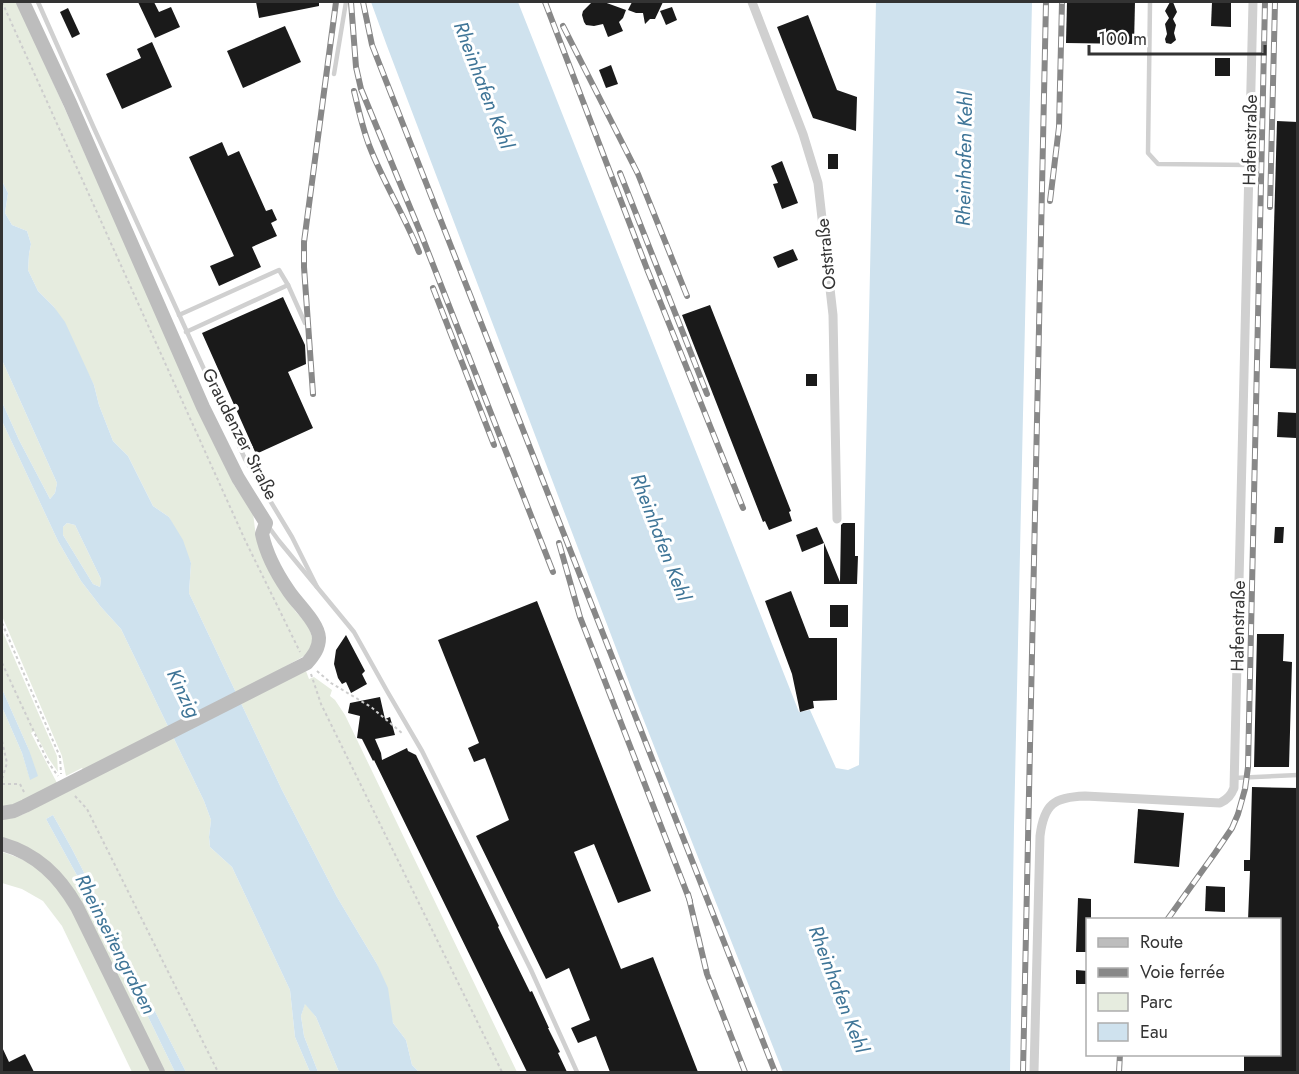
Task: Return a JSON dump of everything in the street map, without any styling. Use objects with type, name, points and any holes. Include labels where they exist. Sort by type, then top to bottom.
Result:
[{"type":"street","name":"Graudenzer Straße","points":[[23,2],[204,406],[238,478],[266,523],[262,534],[282,582],[318,634],[318,648],[315,654],[303,661]]},
{"type":"street","name":"Oststraße","points":[[752,2],[803,134],[818,183],[833,315],[837,519]]},
{"type":"street","name":"Hafenstraße","points":[[1035,1072],[1040,836],[1042,822],[1051,804],[1068,796],[1220,803],[1231,796],[1234,788],[1253,2]]},
{"type":"street","points":[[2,813],[14,811],[69,784],[303,661]]},
{"type":"street","points":[[2,844],[22,851],[37,860],[68,891],[158,1072]]},
{"type":"lane","points":[[38,2],[245,459],[292,537],[317,587]]},
{"type":"lane","points":[[334,74],[346,2]]},
{"type":"lane","points":[[1150,2],[1148,153],[1158,164],[1250,165]]},
{"type":"lane","points":[[179,315],[279,270],[305,323]]},
{"type":"lane","points":[[186,332],[288,285]]},
{"type":"lane","points":[[266,523],[354,632],[422,751],[531,970],[577,1072]]},
{"type":"lane","points":[[1234,778],[1298,775]]},
{"type":"path","points":[[2,2],[321,704],[502,1072]]},
{"type":"path","points":[[2,623],[60,757],[61,779],[48,762],[2,663]]},
{"type":"path","points":[[303,661],[332,683],[371,707],[405,736]]},
{"type":"path","points":[[2,741],[7,763],[2,779]]},
{"type":"path","points":[[2,784],[20,784],[23,792]]},
{"type":"path","points":[[69,784],[87,809],[218,1072]]},
{"type":"green space","points":[[2,2],[17,2],[218,451],[234,485],[253,513],[256,537],[284,595],[308,625],[313,640],[311,652],[281,669],[287,680],[306,671],[309,679],[314,677],[332,690],[330,696],[345,715],[517,1072],[419,1072],[412,1065],[406,1040],[393,1023],[377,964],[337,897],[282,790],[189,593],[191,563],[169,517],[153,506],[128,456],[113,441],[94,385],[54,307],[38,291],[28,270],[31,244],[27,231],[12,225],[5,213],[8,193],[2,181]]},
{"type":"green space","points":[[2,360],[57,483],[55,493],[50,499],[2,402]]},
{"type":"green space","points":[[2,421],[58,541],[81,581],[121,629],[204,801],[211,820],[210,847],[232,867],[290,990],[295,1037],[310,1072],[186,1072],[53,815],[46,819],[96,910],[175,1072],[165,1072],[81,903],[69,884],[59,871],[41,856],[2,839],[2,819],[22,815],[89,780],[82,768],[66,776],[62,756],[2,616]]},
{"type":"green space","points":[[67,523],[75,525],[101,579],[100,587],[93,584],[63,535],[63,527]]},
{"type":"green space","points":[[2,630],[57,756],[58,772],[34,731],[31,733],[57,783],[17,805],[2,808],[2,707],[22,753],[30,779],[29,750],[2,689]]},
{"type":"green space","points":[[2,852],[37,868],[59,891],[73,913],[152,1072],[132,1072],[62,926],[43,901],[22,889],[2,883]]},
{"type":"green space","points":[[305,1003],[316,1017],[339,1072],[318,1072],[304,1036],[301,1016]]},
{"type":"water","name":"Rheinhafen Kehl","points":[[371,2],[518,2],[799,712],[810,710],[836,768],[848,770],[859,765],[876,2],[1032,2],[1010,1072],[783,1072],[635,698]]},
{"type":"water","name":"Kinzig","points":[[2,181],[8,193],[5,213],[12,225],[27,231],[31,244],[28,270],[38,291],[65,322],[94,385],[113,441],[128,456],[153,506],[169,517],[183,540],[191,563],[189,593],[282,790],[337,897],[377,964],[388,988],[393,1023],[406,1040],[412,1065],[419,1072],[339,1072],[316,1017],[305,1004],[301,1016],[304,1036],[318,1072],[310,1072],[295,1037],[290,990],[232,867],[210,847],[211,820],[204,801],[121,629],[81,581],[58,541],[2,421],[2,402],[50,499],[55,493],[57,483],[2,360]],"holes":[[[67,523],[75,525],[101,579],[100,587],[93,584],[63,535],[63,527]]]},
{"type":"water","points":[[2,689],[38,776],[30,780],[22,753],[2,707]]},
{"type":"water","name":"Rheinseitengraben","points":[[53,815],[186,1072],[175,1072],[96,910],[46,819]]},
{"type":"building","points":[[138,2],[154,2],[159,12],[171,7],[180,27],[155,38]]},
{"type":"building","points":[[256,2],[319,2],[319,6],[259,18]]},
{"type":"building","points":[[592,2],[604,2],[626,10],[619,22],[623,31],[608,37],[603,24],[586,25],[582,15],[583,11]]},
{"type":"building","points":[[632,2],[663,2],[655,19],[650,19],[645,24],[643,13],[628,10]]},
{"type":"building","points":[[1067,2],[1135,2],[1134,44],[1066,43]]},
{"type":"building","points":[[1170,2],[1173,2],[1177,12],[1173,19],[1176,25],[1174,33],[1176,40],[1171,44],[1166,43],[1165,39],[1167,34],[1165,24],[1169,18],[1165,11]]},
{"type":"building","points":[[1212,2],[1231,2],[1231,27],[1211,26]]},
{"type":"building","points":[[672,7],[677,20],[666,25],[660,11]]},
{"type":"building","points":[[68,8],[80,34],[72,38],[60,12]]},
{"type":"building","points":[[808,15],[837,90],[857,97],[856,131],[813,118],[777,27]]},
{"type":"building","points":[[285,26],[301,62],[243,88],[227,51]]},
{"type":"building","points":[[152,42],[172,87],[122,109],[106,74],[141,58],[137,49]]},
{"type":"building","points":[[1215,58],[1230,58],[1230,76],[1215,76]]},
{"type":"building","points":[[611,65],[618,84],[606,88],[599,70]]},
{"type":"building","points":[[1277,121],[1298,122],[1298,369],[1270,368]]},
{"type":"building","points":[[222,142],[228,156],[239,151],[266,211],[272,209],[277,220],[271,223],[277,236],[252,247],[261,267],[219,286],[210,266],[234,256],[189,157]]},
{"type":"building","points":[[828,154],[838,154],[838,169],[828,169]]},
{"type":"building","points":[[782,161],[798,203],[782,209],[773,184],[778,183],[771,166]]},
{"type":"building","points":[[793,249],[798,260],[778,268],[773,257]]},
{"type":"building","points":[[283,297],[305,345],[306,364],[288,372],[313,428],[256,454],[202,333]]},
{"type":"building","points":[[710,305],[791,511],[789,512],[792,521],[769,530],[765,521],[763,522],[682,315]]},
{"type":"building","points":[[806,374],[817,374],[817,386],[806,386]]},
{"type":"building","points":[[1278,412],[1297,413],[1296,438],[1277,437]]},
{"type":"building","points":[[855,523],[855,556],[858,556],[857,584],[824,584],[824,543],[840,582],[841,525]]},
{"type":"building","points":[[817,527],[824,543],[802,552],[796,535]]},
{"type":"building","points":[[1275,527],[1284,527],[1283,543],[1274,543]]},
{"type":"building","points":[[791,591],[809,638],[837,638],[837,700],[813,701],[814,708],[800,712],[792,674],[765,601]]},
{"type":"building","points":[[537,601],[651,891],[618,903],[594,844],[574,852],[621,969],[653,957],[698,1072],[610,1072],[596,1036],[578,1043],[571,1028],[590,1020],[569,968],[546,979],[476,836],[509,820],[485,758],[474,762],[468,748],[479,743],[438,640]]},
{"type":"building","points":[[830,605],[848,605],[848,627],[830,627]]},
{"type":"building","points":[[1257,634],[1284,634],[1283,661],[1292,662],[1289,767],[1254,767]]},
{"type":"building","points":[[346,635],[365,671],[362,674],[367,684],[351,693],[346,682],[342,684],[338,678],[334,664],[336,650]]},
{"type":"building","points":[[380,697],[385,719],[390,717],[395,735],[375,739],[382,760],[407,748],[416,755],[498,927],[530,992],[532,991],[567,1072],[527,1072],[374,760],[362,739],[357,738],[360,716],[348,713],[350,703]]},
{"type":"building","points":[[1252,787],[1298,788],[1298,1072],[1244,1072],[1244,1056],[1281,1056],[1281,918],[1248,918],[1250,871],[1244,871],[1244,860],[1250,860]]},
{"type":"building","points":[[1138,809],[1184,813],[1179,867],[1134,863]]},
{"type":"building","points":[[1206,886],[1225,887],[1225,912],[1205,911]]},
{"type":"building","points":[[1078,898],[1091,899],[1091,918],[1086,918],[1086,952],[1076,952]]},
{"type":"building","points":[[1076,970],[1086,971],[1086,984],[1076,984]]},
{"type":"building","points":[[2,1047],[9,1062],[25,1054],[34,1072],[2,1072]]},
{"type":"railway","points":[[313,394],[304,242],[336,2]]},
{"type":"railway","points":[[351,2],[356,67],[361,89],[421,234],[553,572]]},
{"type":"railway","points":[[363,2],[372,45],[775,1072]]},
{"type":"railway","points":[[545,2],[647,269],[743,508]]},
{"type":"railway","points":[[1023,1072],[1046,2]]},
{"type":"railway","points":[[1050,201],[1059,127],[1062,2]]},
{"type":"railway","points":[[1168,918],[1232,828],[1245,789],[1248,767],[1265,2]]},
{"type":"railway","points":[[1270,207],[1275,2]]},
{"type":"railway","points":[[563,26],[638,174],[687,296]]},
{"type":"railway","points":[[354,91],[371,150],[419,252]]},
{"type":"railway","points":[[620,173],[707,394]]},
{"type":"railway","points":[[433,288],[494,445]]},
{"type":"railway","points":[[559,543],[580,617],[690,901]]},
{"type":"railway","points":[[688,894],[707,974],[745,1072]]},
{"type":"railway","points":[[1119,1072],[1120,1056]]}]
